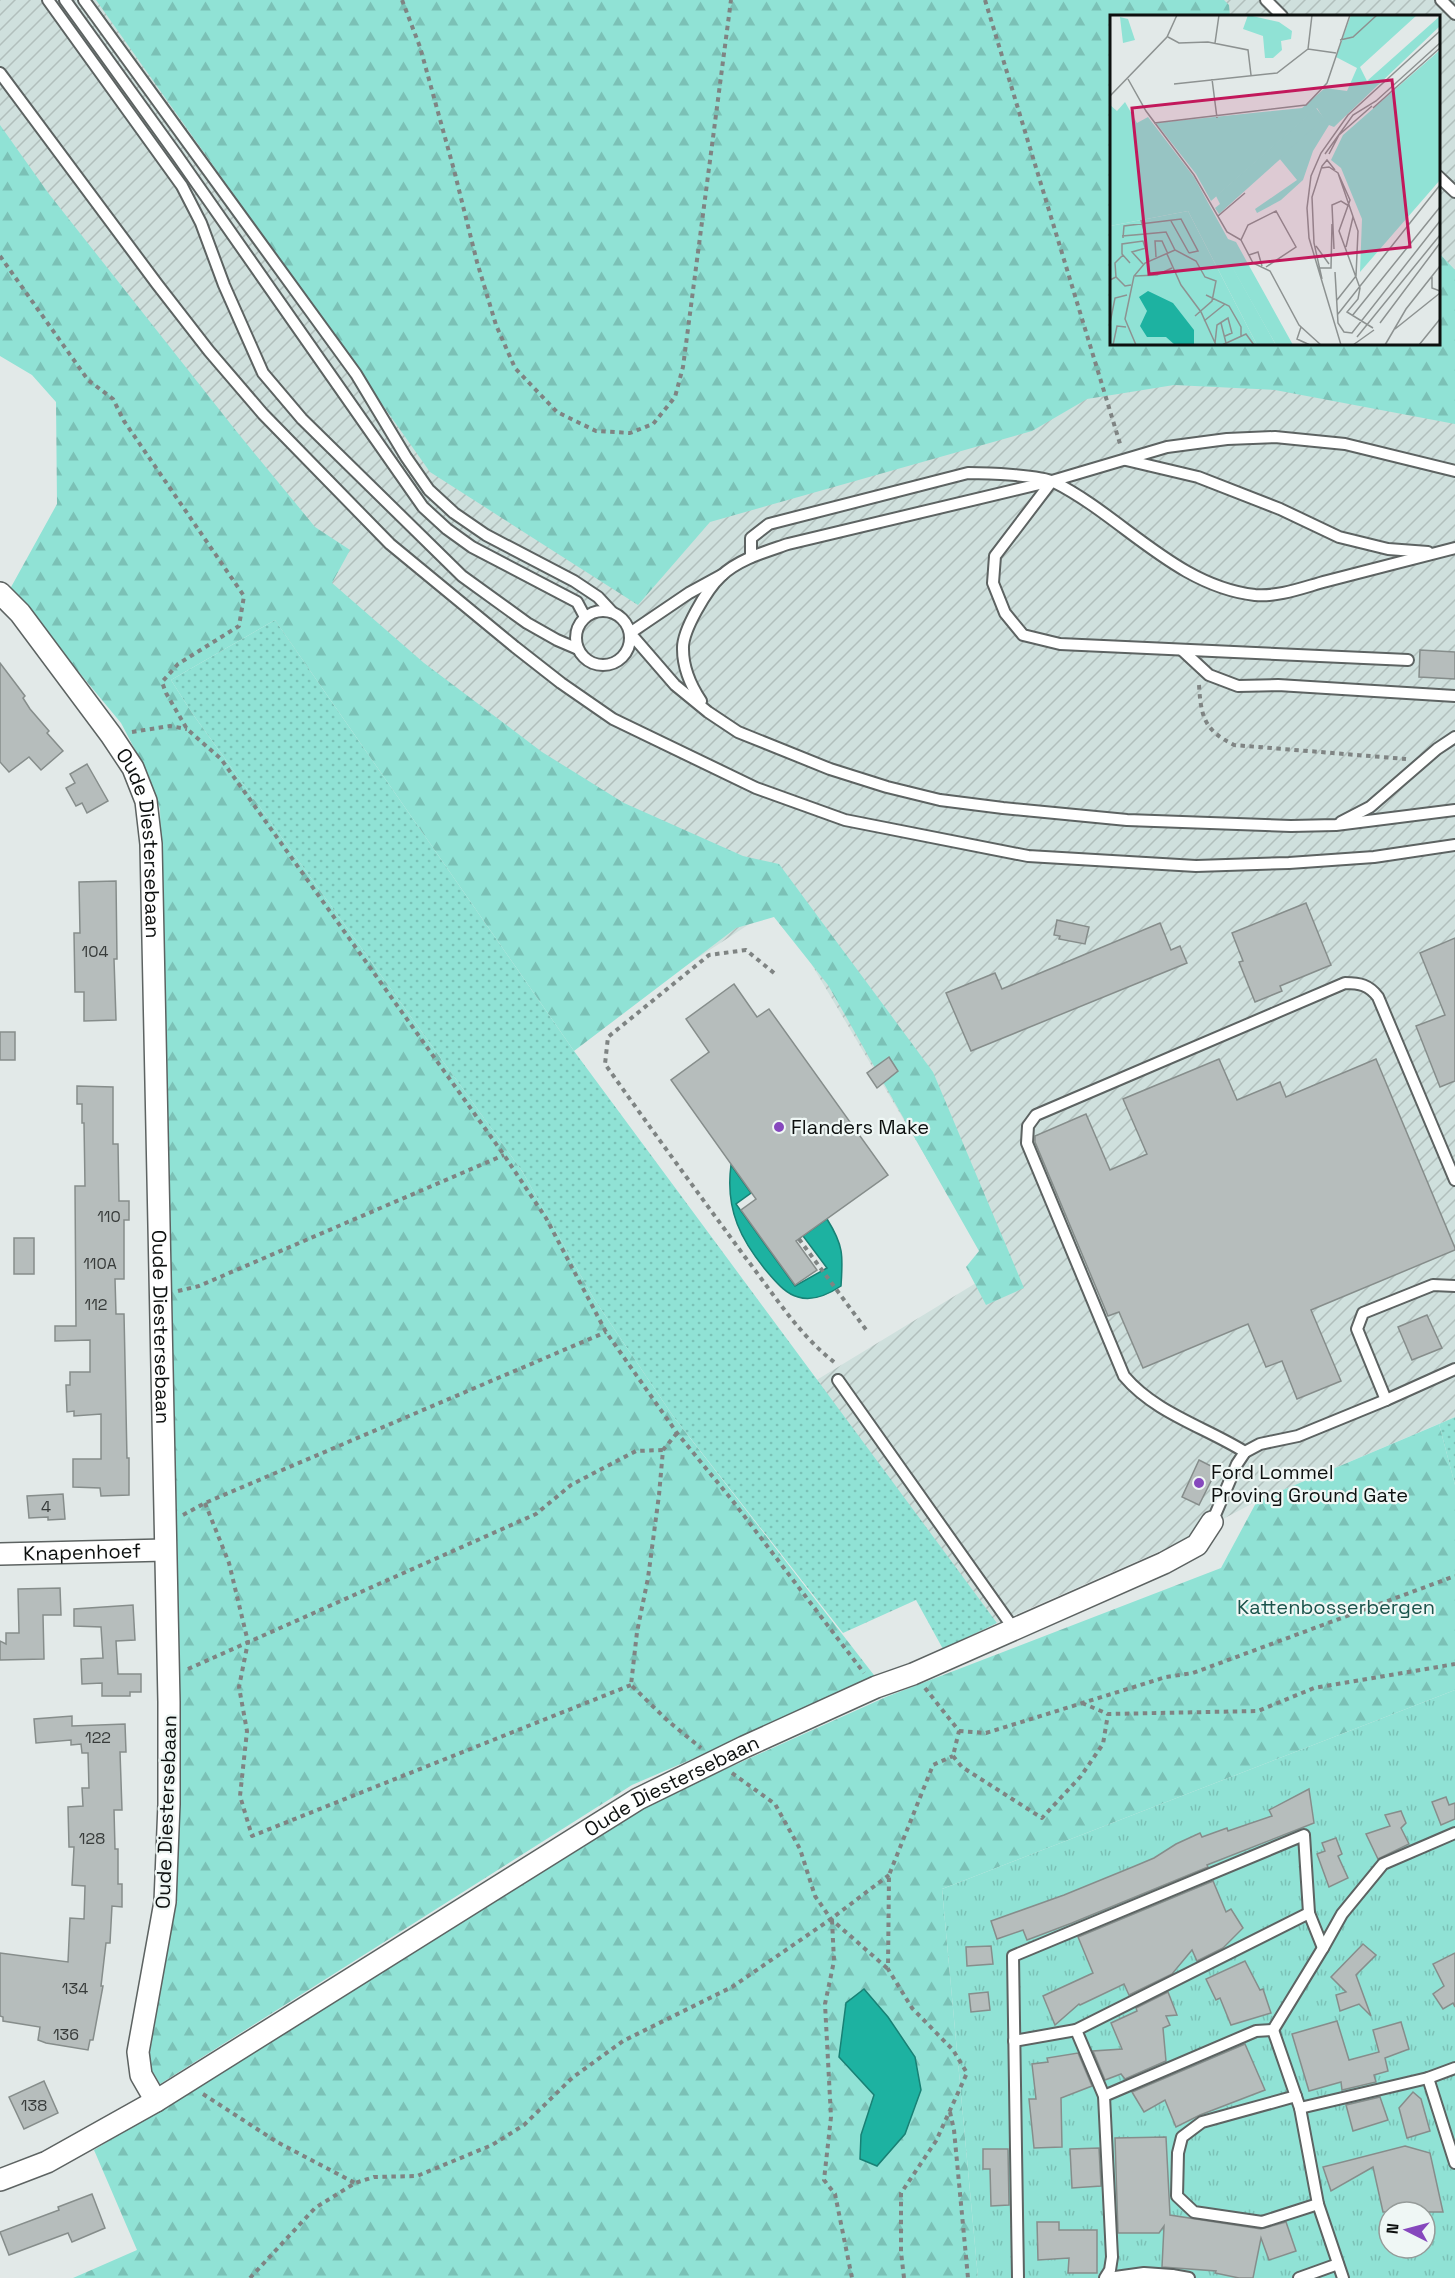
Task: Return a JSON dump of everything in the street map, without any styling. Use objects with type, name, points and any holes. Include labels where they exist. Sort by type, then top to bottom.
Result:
[{"type":"street","name":"Oude Diestersebaan","points":[[0,593],[20,613],[133,768],[146,801],[151,844],[169,1804],[165,1902],[138,2052],[141,2075],[156,2101]]},
{"type":"street","name":"Oude Diestersebaan","points":[[0,2180],[47,2162],[156,2101],[638,1799],[876,1688],[913,1674],[1164,1563],[1197,1545],[1212,1522]]},
{"type":"street","name":"Knapenhoef","points":[[0,1554],[165,1550]]},
{"type":"lane","points":[[48,0],[182,186],[201,223],[228,295],[263,373],[302,418],[462,576],[527,623],[556,640],[578,649]]},
{"type":"lane","points":[[65,0],[423,507],[447,529],[472,547],[577,602],[585,617]]},
{"type":"lane","points":[[84,0],[356,374],[406,457],[429,490],[454,513],[478,529],[574,581],[598,597],[611,612],[623,620],[630,633],[675,685],[708,712],[738,732],[830,769],[887,787],[940,800],[1003,808],[1127,819],[1291,826],[1336,825],[1455,810]]},
{"type":"lane","points":[[1441,0],[1455,14]]},
{"type":"lane","points":[[1271,2],[1281,15]]},
{"type":"lane","points":[[0,73],[157,285],[263,414],[390,544],[561,683],[613,719],[756,788],[845,820],[1028,856],[1207,866],[1374,857],[1455,845]]},
{"type":"lane","points":[[1440,178],[1455,192]]},
{"type":"lane","points":[[611,612],[601,610],[585,617],[576,632],[578,649],[582,656],[598,665],[615,663],[627,650],[630,633],[689,593],[751,557],[837,531],[1052,481],[1167,447],[1227,439],[1275,437],[1345,444],[1455,471]]},
{"type":"lane","points":[[1125,460],[1198,477],[1280,509],[1339,537],[1388,549],[1437,552]]},
{"type":"lane","points":[[751,557],[751,538],[769,524],[968,473],[1052,481],[1180,567],[1223,588],[1257,595],[1291,592],[1455,548]]},
{"type":"lane","points":[[1052,481],[995,556],[993,583],[1005,613],[1023,635],[1060,644],[1408,660]]},
{"type":"lane","points":[[708,712],[689,684],[682,648],[691,622],[704,597],[722,575]]},
{"type":"lane","points":[[1182,650],[1209,675],[1238,686],[1278,686],[1455,696]]},
{"type":"lane","points":[[1336,825],[1370,807],[1424,760],[1455,737]]},
{"type":"lane","points":[[1245,1452],[1144,1396],[1124,1376],[1027,1143],[1028,1126],[1036,1115],[1345,983],[1358,983],[1371,987],[1378,997],[1455,1180]]},
{"type":"lane","points":[[1386,1400],[1358,1329],[1363,1313],[1433,1285],[1455,1286]]},
{"type":"lane","points":[[1212,1522],[1237,1464],[1245,1452],[1260,1444],[1298,1436],[1455,1369]]},
{"type":"lane","points":[[838,1380],[1014,1629]]},
{"type":"lane","points":[[1273,2030],[1342,1914],[1383,1864],[1455,1833]]},
{"type":"lane","points":[[1018,2278],[1012,1956],[1304,1835],[1309,1913],[1323,1948]]},
{"type":"lane","points":[[1014,2041],[1076,2030],[1309,1913]]},
{"type":"lane","points":[[1076,2030],[1104,2096],[1112,2257],[1106,2278]]},
{"type":"lane","points":[[1104,2096],[1256,2031],[1273,2030]]},
{"type":"lane","points":[[1273,2030],[1300,2108],[1318,2204],[1343,2278]]},
{"type":"lane","points":[[1300,2108],[1428,2078],[1455,2068]]},
{"type":"lane","points":[[1428,2078],[1455,2163]]},
{"type":"lane","points":[[1296,2096],[1202,2122],[1182,2137],[1178,2153],[1177,2196],[1194,2212],[1262,2222],[1318,2204]]},
{"type":"lane","points":[[1299,2278],[1338,2264]]},
{"type":"lane","points":[[1106,2278],[1144,2273],[1189,2278]]},
{"type":"path","points":[[402,0],[420,47],[496,325],[515,369],[557,412],[596,431],[630,433],[653,424],[675,397],[683,367],[731,0]]},
{"type":"path","points":[[985,0],[1125,460]]},
{"type":"path","points":[[0,256],[88,380],[113,399],[124,421],[244,596],[239,626],[178,664],[162,682],[187,729],[221,759],[504,1155],[546,1218],[606,1332],[677,1433],[732,1500],[876,1688]]},
{"type":"path","points":[[1197,663],[1203,716],[1217,736],[1234,745],[1424,760]]},
{"type":"path","points":[[111,735],[170,726],[187,729]]},
{"type":"path","points":[[774,973],[746,950],[709,955],[608,1037],[605,1064],[687,1179],[786,1311],[815,1348],[834,1362]]},
{"type":"path","points":[[159,1296],[199,1286],[504,1155]]},
{"type":"path","points":[[799,1239],[867,1331]]},
{"type":"path","points":[[164,1525],[204,1503],[606,1332]]},
{"type":"path","points":[[631,1685],[637,1632],[648,1578],[658,1507],[663,1450],[677,1433]]},
{"type":"path","points":[[168,1678],[536,1514],[571,1485],[636,1451],[663,1450]]},
{"type":"path","points":[[204,1503],[229,1563],[248,1642],[239,1687],[247,1731],[240,1796],[252,1836],[631,1685]]},
{"type":"path","points":[[959,1731],[986,1732],[1166,1677],[1193,1673],[1455,1576]]},
{"type":"path","points":[[1082,1703],[1108,1714],[1258,1711],[1314,1688],[1455,1664]]},
{"type":"path","points":[[913,1674],[959,1731]]},
{"type":"path","points":[[631,1685],[668,1721],[716,1761],[774,1804],[800,1849],[815,1896],[831,1919],[888,1969],[912,2008],[953,2050],[968,2073],[936,2141],[901,2193],[904,2278]]},
{"type":"path","points":[[953,1756],[962,1767],[1041,1818],[1082,1776],[1104,1744],[1108,1714]]},
{"type":"path","points":[[953,1756],[959,1731]]},
{"type":"path","points":[[888,1969],[889,1875],[933,1765],[953,1756]]},
{"type":"path","points":[[250,2278],[315,2208],[355,2183],[374,2177],[417,2176],[492,2145],[524,2125],[572,2078],[623,2041],[732,1987],[831,1919],[889,1875]]},
{"type":"path","points":[[831,1919],[834,1961],[825,2004],[831,2117],[824,2180],[835,2194],[852,2278]]},
{"type":"path","points":[[184,2084],[210,2098],[277,2142],[355,2183]]},
{"type":"path","points":[[950,2112],[954,2130],[968,2278]]},
{"type":"shaded area","points":[[0,0],[1455,0],[1455,1417],[1257,1501],[1176,1544],[997,1623],[815,1381],[994,1272],[777,906],[575,1038],[0,239]]},
{"type":"shaded area","points":[[731,1165],[751,1193],[736,1204],[795,1286],[827,1268],[803,1236],[827,1219],[837,1237],[841,1251],[841,1286],[809,1299],[794,1296],[775,1281],[750,1249],[737,1224],[730,1196]]},
{"type":"shaded area","points":[[864,1989],[888,2017],[915,2057],[921,2090],[905,2134],[877,2166],[860,2159],[861,2135],[874,2095],[839,2057],[846,2003]]},
{"type":"green space","points":[[96,0],[1224,0],[1229,5],[1230,15],[1110,15],[1110,345],[1440,345],[1440,254],[1455,270],[1455,424],[1275,390],[1174,385],[1087,399],[1032,431],[710,522],[638,605],[430,472]]},
{"type":"green space","points":[[0,125],[49,194],[315,527],[350,550],[332,583],[424,663],[542,752],[624,803],[743,856],[779,864],[933,1072],[1024,1288],[986,1305],[966,1267],[979,1251],[828,985],[774,917],[736,928],[574,1051],[275,620],[171,680],[192,713],[522,1171],[594,1299],[673,1416],[877,1679],[632,1785],[160,2084],[148,2064],[175,1899],[179,1787],[160,809],[144,767],[121,723],[10,589],[57,504],[56,402],[32,375],[0,356]]},
{"type":"green space","points":[[275,620],[574,1051],[997,1623],[943,1649],[916,1600],[843,1633],[673,1416],[594,1299],[522,1171],[192,713],[171,680]]},
{"type":"green space","points":[[1455,1417],[1455,1485],[1439,1424]]},
{"type":"green space","name":"Kattenbosserbergen","points":[[1439,1424],[1455,1485],[1455,1690],[942,1889],[978,2278],[73,2278],[137,2250],[94,2150],[657,1800],[886,1697],[1221,1568],[1257,1501]],"holes":[[[864,1989],[888,2017],[915,2057],[861,2135],[874,2095],[840,2056]]]},
{"type":"green space","points":[[1455,1690],[1455,2278],[978,2278],[942,1889]]},
{"type":"building","points":[[1420,650],[1455,652],[1455,679],[1419,677]]},
{"type":"building","points":[[0,663],[25,696],[23,698],[30,709],[49,731],[47,733],[63,751],[41,770],[29,757],[9,772],[0,762]]},
{"type":"building","points":[[87,764],[108,801],[87,813],[82,803],[76,806],[66,788],[75,783],[70,774]]},
{"type":"building","points":[[116,881],[117,959],[114,959],[116,1020],[84,1021],[84,992],[75,992],[74,933],[80,933],[79,882]]},
{"type":"building","points":[[1306,903],[1331,965],[1280,986],[1282,991],[1255,1002],[1239,962],[1243,961],[1232,933]]},
{"type":"building","points":[[1057,920],[1089,927],[1085,944],[1059,939],[1060,936],[1054,935]]},
{"type":"building","points":[[1160,923],[1171,950],[1180,946],[1187,963],[971,1051],[946,993],[995,973],[1002,989]]},
{"type":"building","points":[[1455,938],[1455,1081],[1440,1087],[1416,1026],[1445,1015],[1420,953]]},
{"type":"building","name":"Flanders Make","points":[[734,984],[757,1017],[769,1009],[888,1175],[796,1241],[817,1270],[795,1285],[741,1210],[756,1199],[671,1080],[709,1052],[686,1019]]},
{"type":"building","points":[[0,1032],[15,1032],[15,1060],[0,1060]]},
{"type":"building","points":[[889,1057],[898,1071],[877,1088],[867,1073]]},
{"type":"building","points":[[1219,1059],[1237,1100],[1280,1082],[1286,1097],[1376,1059],[1455,1248],[1455,1250],[1311,1310],[1341,1381],[1297,1399],[1282,1361],[1266,1367],[1248,1324],[1143,1368],[1119,1312],[1108,1316],[1035,1142],[1035,1136],[1086,1114],[1110,1170],[1147,1154],[1123,1099]]},
{"type":"building","points":[[77,1086],[113,1087],[113,1144],[118,1144],[119,1201],[129,1201],[129,1220],[124,1220],[124,1279],[115,1279],[116,1314],[124,1314],[129,1495],[101,1496],[100,1488],[73,1487],[73,1459],[101,1459],[101,1414],[74,1416],[74,1411],[67,1412],[66,1385],[70,1385],[70,1372],[90,1372],[90,1340],[55,1341],[55,1326],[76,1326],[75,1186],[85,1186],[84,1123],[82,1123],[82,1104],[77,1104]]},
{"type":"building","points":[[14,1238],[34,1238],[34,1274],[14,1274]]},
{"type":"building","points":[[1427,1315],[1442,1348],[1412,1360],[1398,1327]]},
{"type":"building","name":"Ford Lommel Proving Ground Gate","points":[[1199,1460],[1217,1469],[1199,1505],[1182,1497]]},
{"type":"building","points":[[63,1494],[65,1519],[29,1518],[27,1496]]},
{"type":"building","points":[[60,1588],[61,1615],[43,1615],[44,1659],[0,1660],[0,1641],[6,1644],[6,1633],[19,1633],[18,1589]]},
{"type":"building","points":[[133,1605],[135,1640],[116,1641],[118,1674],[141,1674],[141,1692],[130,1692],[130,1696],[102,1696],[102,1683],[82,1684],[81,1659],[103,1658],[101,1627],[74,1626],[74,1609]]},
{"type":"building","points":[[72,1716],[72,1726],[125,1724],[126,1752],[120,1752],[122,1810],[114,1810],[115,1849],[118,1849],[118,1884],[122,1884],[122,1907],[112,1906],[110,1943],[106,1943],[101,1986],[103,1986],[93,2040],[90,2040],[88,2050],[38,2040],[40,2027],[3,2021],[3,2017],[0,2016],[0,1953],[68,1962],[70,1918],[84,1919],[85,1886],[72,1885],[74,1847],[69,1847],[68,1807],[83,1806],[82,1788],[89,1788],[88,1753],[82,1753],[81,1744],[71,1745],[71,1740],[36,1743],[34,1719]]},
{"type":"building","points":[[1309,1789],[1314,1823],[1027,1940],[1023,1930],[997,1939],[991,1921],[1064,1895],[1154,1858],[1200,1833],[1202,1837],[1227,1828],[1228,1831],[1272,1816],[1269,1810]]},
{"type":"building","points":[[1446,1797],[1449,1805],[1455,1803],[1455,1819],[1441,1825],[1432,1802]]},
{"type":"building","points":[[1401,1811],[1406,1823],[1401,1828],[1409,1844],[1378,1859],[1366,1834],[1390,1826],[1385,1815]]},
{"type":"building","points":[[1336,1838],[1342,1854],[1338,1856],[1348,1878],[1329,1887],[1317,1854],[1325,1851],[1322,1843]]},
{"type":"building","points":[[1213,1881],[1226,1912],[1231,1909],[1243,1928],[1223,1948],[1197,1961],[1192,1950],[1172,1974],[1129,1995],[1124,1984],[1079,2004],[1055,2025],[1043,1996],[1093,1973],[1078,1937]]},
{"type":"building","points":[[1363,1944],[1376,1955],[1356,1975],[1371,2016],[1359,2004],[1340,2011],[1336,1995],[1346,1992],[1331,1977]]},
{"type":"building","points":[[991,1946],[993,1964],[967,1966],[966,1947]]},
{"type":"building","points":[[1455,1953],[1455,2007],[1453,2003],[1443,2009],[1433,1994],[1444,1986],[1433,1964]]},
{"type":"building","points":[[1245,1961],[1260,1990],[1263,1989],[1271,2013],[1231,2025],[1220,1998],[1216,2000],[1206,1979]]},
{"type":"building","points":[[988,1992],[990,2010],[971,2012],[969,1994]]},
{"type":"building","points":[[1168,1992],[1177,2015],[1166,2016],[1170,2025],[1163,2028],[1166,2061],[1125,2079],[1121,2074],[1105,2080],[1093,2051],[1122,2049],[1111,2023],[1137,2011],[1136,2008]]},
{"type":"building","points":[[1337,2021],[1349,2060],[1379,2052],[1373,2030],[1401,2022],[1409,2049],[1385,2058],[1388,2071],[1374,2075],[1376,2082],[1342,2090],[1341,2082],[1309,2091],[1292,2034]]},
{"type":"building","points":[[1245,2044],[1265,2090],[1200,2115],[1176,2127],[1165,2100],[1144,2112],[1132,2092]]},
{"type":"building","points":[[1078,2053],[1092,2086],[1061,2098],[1062,2147],[1034,2148],[1029,2099],[1036,2099],[1032,2064],[1048,2062],[1047,2058]]},
{"type":"building","points":[[44,2081],[58,2113],[24,2129],[9,2097]]},
{"type":"building","points":[[1413,2092],[1421,2099],[1430,2131],[1407,2138],[1399,2108]]},
{"type":"building","points":[[1380,2097],[1388,2120],[1353,2131],[1346,2105]]},
{"type":"building","points":[[1166,2137],[1170,2215],[1261,2229],[1286,2222],[1296,2251],[1269,2260],[1261,2238],[1253,2278],[1239,2278],[1215,2273],[1216,2271],[1162,2267],[1164,2226],[1159,2233],[1118,2233],[1115,2138]]},
{"type":"building","points":[[1405,2146],[1430,2153],[1443,2212],[1437,2212],[1437,2200],[1380,2200],[1373,2167],[1331,2191],[1323,2167]]},
{"type":"building","points":[[1099,2148],[1101,2186],[1072,2188],[1070,2149]]},
{"type":"building","points":[[983,2149],[1008,2149],[1009,2205],[991,2206],[990,2169],[983,2169]]},
{"type":"building","points":[[92,2194],[105,2228],[72,2242],[68,2233],[9,2255],[0,2232],[59,2210],[58,2207]]},
{"type":"building","points":[[1037,2222],[1059,2222],[1059,2230],[1097,2230],[1097,2273],[1068,2273],[1069,2258],[1038,2260]]},
{"type":"place","name":"Flanders Make","points":[[779,1127]]},
{"type":"place","name":"Ford Lommel Proving Ground Gate","points":[[1199,1483]]}]
